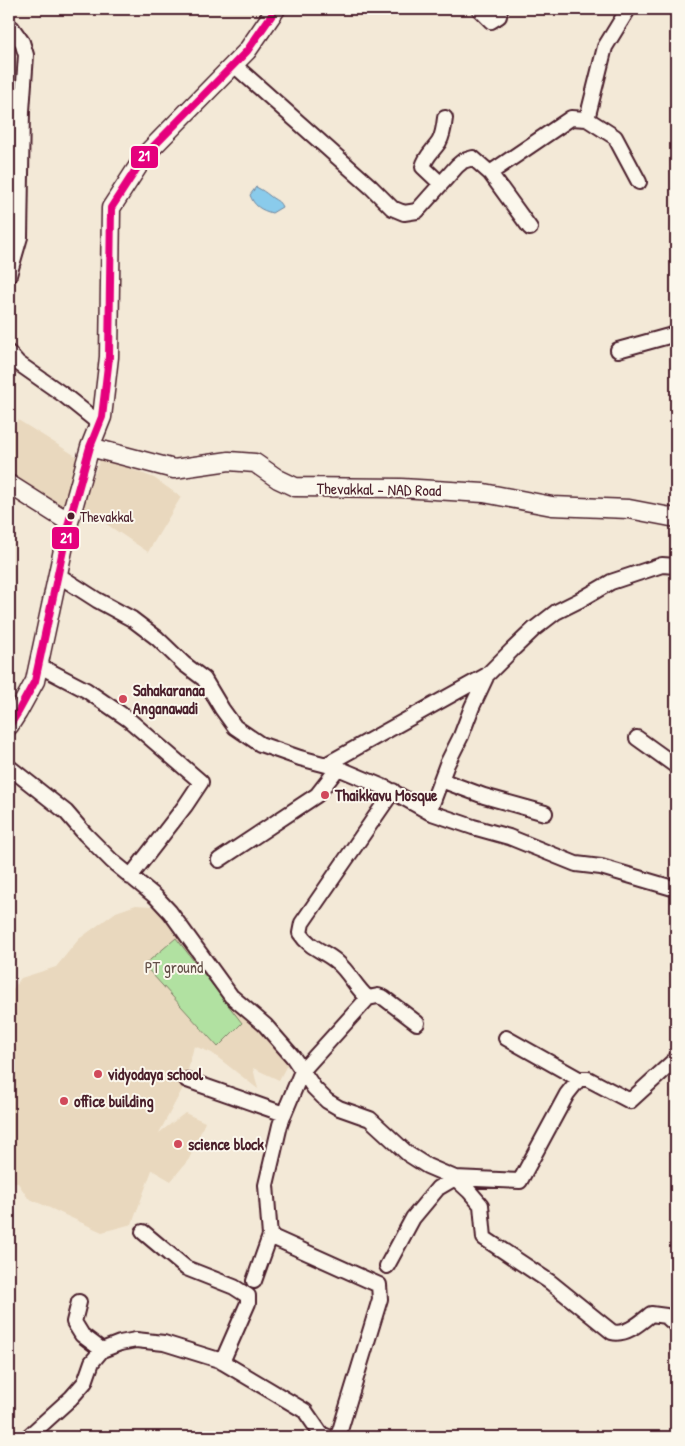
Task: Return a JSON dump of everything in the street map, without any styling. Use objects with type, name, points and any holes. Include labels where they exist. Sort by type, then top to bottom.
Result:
[{"type":"main road","points":[[9,726],[35,681],[69,522],[90,447],[102,417],[109,357],[111,208],[146,154],[247,51],[276,9]]},
{"type":"main road","name":"Thevakkal - NAD Road","points":[[90,447],[174,470],[229,461],[255,463],[278,479],[296,487],[401,488],[484,493],[552,506],[629,509],[676,518]]},
{"type":"main road","points":[[9,484],[69,522]]},
{"type":"street","points":[[479,9],[491,21],[499,16],[500,9]]},
{"type":"street","points":[[587,119],[605,48],[627,11]]},
{"type":"street","points":[[9,26],[22,42],[26,55],[15,188],[20,237],[9,275]]},
{"type":"street","points":[[234,64],[392,208],[404,213],[417,211],[457,166],[463,161],[473,158],[490,173],[530,228]]},
{"type":"street","points":[[441,184],[423,168],[425,161],[439,141],[444,130],[446,118]]},
{"type":"street","points":[[490,173],[571,118],[587,119],[615,137],[639,182]]},
{"type":"street","points":[[618,350],[676,334]]},
{"type":"street","points":[[9,353],[18,363],[100,424]]},
{"type":"street","points":[[219,860],[317,795],[332,766],[488,675],[534,629],[556,612],[610,582],[662,565],[676,566]]},
{"type":"street","points":[[58,575],[97,600],[132,619],[157,638],[184,664],[204,679],[222,710],[235,727],[260,744],[300,758],[332,766],[393,792],[429,812],[509,837],[576,864],[601,867],[676,889]]},
{"type":"street","points":[[38,665],[86,690],[128,719],[200,782],[185,806],[130,877]]},
{"type":"street","points":[[429,812],[447,764],[488,675]]},
{"type":"street","points":[[637,738],[676,766]]},
{"type":"street","points":[[9,767],[66,812],[85,834],[130,877],[156,897],[170,912],[231,996],[265,1025],[293,1057],[314,1088],[339,1108],[370,1119],[408,1154],[427,1166],[455,1178],[520,1182],[567,1094],[579,1080]]},
{"type":"street","points":[[442,780],[484,796],[545,813]]},
{"type":"street","points":[[368,998],[358,990],[351,977],[336,960],[317,950],[300,933],[302,923],[393,792]]},
{"type":"street","points":[[254,1281],[270,1236],[266,1185],[280,1125],[302,1071],[368,998],[378,996],[384,998],[416,1023]]},
{"type":"street","points":[[506,1038],[579,1080],[588,1079],[630,1101],[676,1059]]},
{"type":"street","points":[[187,1080],[284,1114]]},
{"type":"street","points":[[387,1266],[413,1218],[438,1188],[455,1178]]},
{"type":"street","points":[[455,1178],[481,1205],[484,1238],[550,1282],[607,1329],[617,1334],[630,1330],[651,1314],[666,1316],[676,1325]]},
{"type":"street","points":[[143,1232],[186,1268],[234,1287],[248,1296],[248,1303],[222,1362]]},
{"type":"street","points":[[270,1236],[379,1285],[380,1299],[338,1437]]},
{"type":"street","points":[[79,1302],[74,1322],[82,1335],[102,1350]]},
{"type":"street","points":[[28,1437],[76,1393],[85,1382],[92,1362],[102,1350],[120,1343],[136,1340],[152,1340],[196,1352],[222,1362],[305,1410],[323,1436]]},
{"type":"shaded area","points":[[18,420],[79,458],[62,511],[9,479],[9,435]]},
{"type":"shaded area","points":[[101,457],[154,478],[181,497],[148,552],[81,507]]},
{"type":"shaded area","name":"vidyodaya school","points":[[136,905],[151,906],[185,934],[288,1063],[279,1080],[253,1068],[258,1089],[212,1053],[194,1046],[184,1086],[159,1133],[185,1113],[205,1122],[189,1159],[171,1181],[152,1170],[132,1224],[102,1232],[28,1198],[18,1183],[9,1181],[9,994],[21,978],[56,967],[79,939],[116,912]]},
{"type":"green space","name":"PT ground","points":[[176,938],[242,1023],[218,1047],[144,965]]},
{"type":"water","points":[[256,187],[278,202],[282,207],[272,213],[258,207],[250,195]]},
{"type":"transit line","name":"21","points":[[9,726],[35,681],[69,522],[90,447],[102,417],[109,357],[111,208],[146,154],[247,51],[276,9]]},
{"type":"place","name":"Thevakkal","points":[[71,516]]},
{"type":"place","name":"Sahakaranaa Anganawadi","points":[[123,699]]},
{"type":"place","name":"Thaikkavu Mosque","points":[[325,795]]},
{"type":"place","name":"vidyodaya school","points":[[98,1074]]},
{"type":"place","name":"office building","points":[[64,1101]]},
{"type":"place","name":"science block","points":[[178,1144]]}]
